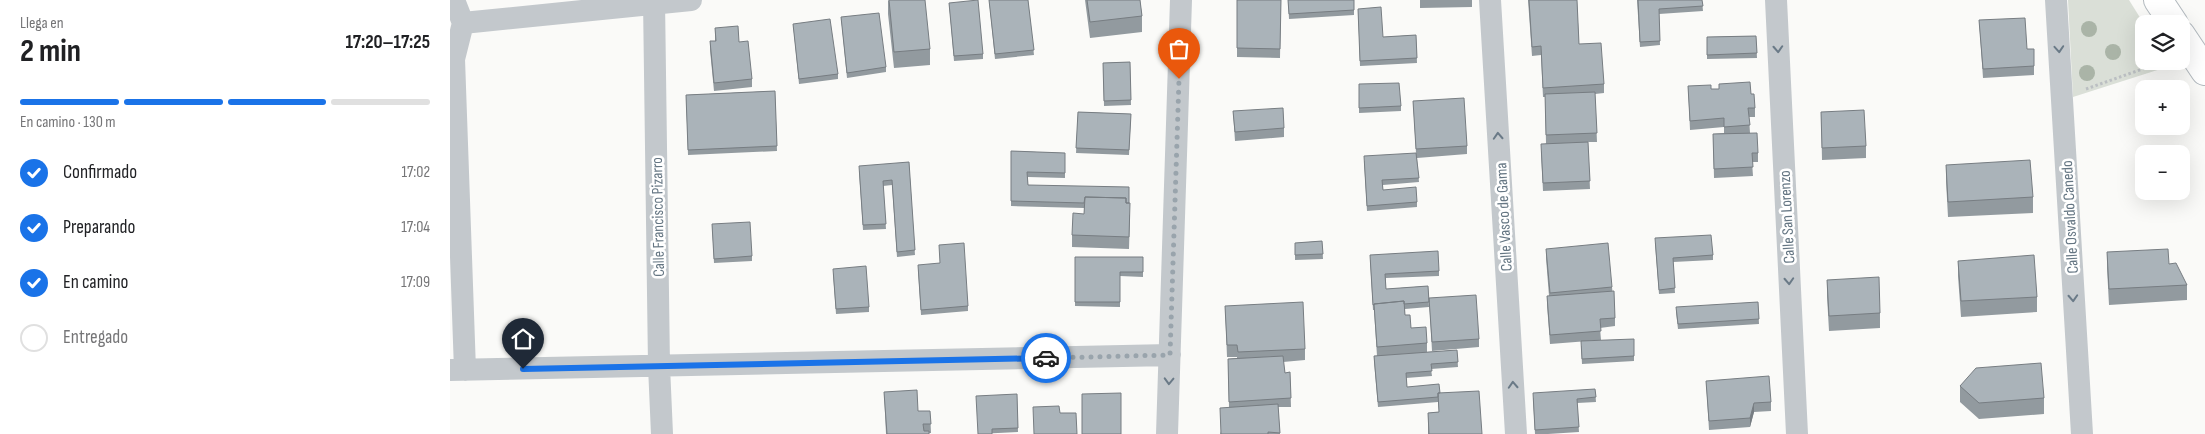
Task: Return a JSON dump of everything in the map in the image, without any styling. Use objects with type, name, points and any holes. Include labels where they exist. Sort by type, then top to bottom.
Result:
[{"type":"street","points":[[454,0],[463,24],[454,59],[458,370],[1170,355]]},
{"type":"street","points":[[463,24],[691,0]]},
{"type":"street","points":[[1167,434],[1181,0]]},
{"type":"street","name":"Calle Vasco de Gama","points":[[1490,0],[1516,434]]},
{"type":"street","name":"Calle San Lorenzo","points":[[1776,0],[1797,434]]},
{"type":"street","name":"Calle Osvaldo Canedo","points":[[2056,0],[2082,434]]},
{"type":"street","points":[[2158,0],[2168,15]]},
{"type":"street","name":"Calle Francisco Pizarro","points":[[654,3],[659,366],[662,434]]},
{"type":"street","points":[[2190,48],[2205,71]]},
{"type":"path","points":[[2082,90],[2140,70]]},
{"type":"shaded area","points":[[2068,0],[2129,0],[2138,15],[2135,15],[2135,70],[2157,70],[2073,97]]},
{"type":"building","points":[[889,0],[925,0],[930,49],[894,52]]},
{"type":"building","points":[[978,0],[983,54],[954,56],[949,3]]},
{"type":"building","points":[[989,0],[1028,0],[1034,50],[995,54]]},
{"type":"building","points":[[1087,0],[1140,0],[1142,16],[1090,22]]},
{"type":"building","points":[[1237,0],[1281,0],[1280,49],[1237,48]]},
{"type":"building","points":[[1288,0],[1354,0],[1354,10],[1289,14]]},
{"type":"building","points":[[1529,0],[1577,0],[1579,44],[1601,43],[1604,84],[1543,88],[1541,46],[1532,47]]},
{"type":"building","points":[[1638,0],[1702,0],[1703,6],[1659,9],[1660,41],[1640,42]]},
{"type":"building","points":[[1381,7],[1383,37],[1416,35],[1417,58],[1360,61],[1358,9]]},
{"type":"building","points":[[879,13],[886,67],[847,73],[841,17]]},
{"type":"building","points":[[2025,18],[2027,49],[2034,49],[2034,66],[1983,69],[1979,20]]},
{"type":"building","points":[[830,19],[838,74],[799,79],[793,24]]},
{"type":"building","points":[[738,26],[739,42],[748,41],[752,79],[714,83],[710,41],[716,41],[715,28]]},
{"type":"building","points":[[1756,36],[1757,53],[1707,55],[1707,37]]},
{"type":"building","points":[[1130,62],[1131,100],[1104,101],[1103,63]]},
{"type":"building","points":[[1750,82],[1751,94],[1754,94],[1755,108],[1748,108],[1750,125],[1724,127],[1724,118],[1690,121],[1688,86],[1711,85],[1711,89],[1719,89],[1719,84]]},
{"type":"building","points":[[1399,83],[1401,106],[1359,108],[1359,84]]},
{"type":"building","points":[[775,91],[777,146],[688,150],[686,95]]},
{"type":"building","points":[[1595,92],[1597,133],[1546,135],[1545,94]]},
{"type":"building","points":[[1464,98],[1467,146],[1416,149],[1413,101]]},
{"type":"building","points":[[1283,108],[1284,128],[1235,132],[1233,111]]},
{"type":"building","points":[[1864,110],[1866,146],[1822,148],[1821,112]]},
{"type":"building","points":[[1078,112],[1131,114],[1129,150],[1076,148]]},
{"type":"building","points":[[1757,133],[1758,153],[1752,153],[1753,167],[1714,169],[1713,134]]},
{"type":"building","points":[[1588,142],[1590,181],[1543,183],[1541,144]]},
{"type":"building","points":[[1011,151],[1065,153],[1065,173],[1027,172],[1028,185],[1129,187],[1129,203],[1126,203],[1126,198],[1085,197],[1084,203],[1011,201]]},
{"type":"building","points":[[1416,153],[1419,178],[1382,180],[1383,190],[1416,187],[1417,202],[1367,206],[1364,156]]},
{"type":"building","points":[[2030,160],[2033,197],[1948,202],[1946,165]]},
{"type":"building","points":[[909,162],[915,250],[897,252],[892,180],[883,181],[886,224],[863,225],[859,166]]},
{"type":"building","points":[[1085,197],[1126,198],[1126,203],[1130,203],[1129,237],[1072,235],[1073,213],[1084,214]]},
{"type":"building","points":[[750,222],[752,256],[714,259],[712,224]]},
{"type":"building","points":[[1711,235],[1713,255],[1673,258],[1675,288],[1659,290],[1655,238]]},
{"type":"building","points":[[1322,241],[1323,254],[1295,255],[1295,243]]},
{"type":"building","points":[[964,243],[968,306],[921,310],[918,265],[940,263],[939,245]]},
{"type":"building","points":[[1608,243],[1612,287],[1550,293],[1546,249]]},
{"type":"building","points":[[2168,249],[2169,264],[2176,263],[2187,285],[2109,289],[2107,252]]},
{"type":"building","points":[[1438,251],[1439,271],[1385,274],[1386,289],[1428,286],[1429,302],[1404,304],[1404,301],[1373,305],[1370,255]]},
{"type":"building","points":[[2034,255],[2037,297],[1961,301],[1958,261]]},
{"type":"building","points":[[1075,257],[1143,257],[1143,272],[1120,272],[1120,302],[1075,302]]},
{"type":"building","points":[[866,266],[869,307],[836,309],[833,269]]},
{"type":"building","points":[[1879,277],[1880,313],[1829,316],[1827,280]]},
{"type":"building","points":[[1614,291],[1615,318],[1600,319],[1601,331],[1550,335],[1547,296]]},
{"type":"building","points":[[1476,295],[1479,339],[1432,342],[1429,298]]},
{"type":"building","points":[[1404,301],[1405,315],[1410,315],[1411,328],[1426,327],[1427,343],[1377,347],[1374,304]]},
{"type":"building","points":[[1303,302],[1305,349],[1238,352],[1237,345],[1227,345],[1225,306]]},
{"type":"building","points":[[1758,302],[1759,319],[1678,324],[1676,307]]},
{"type":"building","points":[[1634,339],[1634,356],[1582,359],[1581,341]]},
{"type":"building","points":[[1457,350],[1458,362],[1431,364],[1432,371],[1406,373],[1407,387],[1439,384],[1440,393],[1438,393],[1438,397],[1378,402],[1374,356]]},
{"type":"building","points":[[1283,356],[1285,373],[1290,372],[1291,398],[1229,402],[1228,359]]},
{"type":"building","points":[[2041,363],[2044,398],[1979,403],[1960,386],[1976,368]]},
{"type":"building","points":[[1769,376],[1771,402],[1754,403],[1750,418],[1709,421],[1706,381]]},
{"type":"building","points":[[1595,389],[1596,397],[1577,399],[1579,427],[1535,430],[1533,393]]},
{"type":"building","points":[[917,390],[918,411],[930,411],[931,424],[923,424],[924,431],[929,431],[929,434],[887,434],[884,392]]},
{"type":"building","points":[[1479,391],[1482,434],[1429,434],[1428,413],[1439,412],[1438,393]]},
{"type":"building","points":[[1121,393],[1121,434],[1082,434],[1082,394]]},
{"type":"building","points":[[1017,394],[1018,428],[992,429],[992,434],[978,434],[976,396]]},
{"type":"building","points":[[1278,404],[1280,433],[1221,434],[1220,408]]},
{"type":"building","points":[[1059,406],[1060,413],[1076,413],[1077,434],[1034,434],[1033,407]]},
{"type":"way so far","points":[[1046,358],[1170,355],[1179,79]]},
{"type":"route","points":[[523,369],[1046,358]]}]
